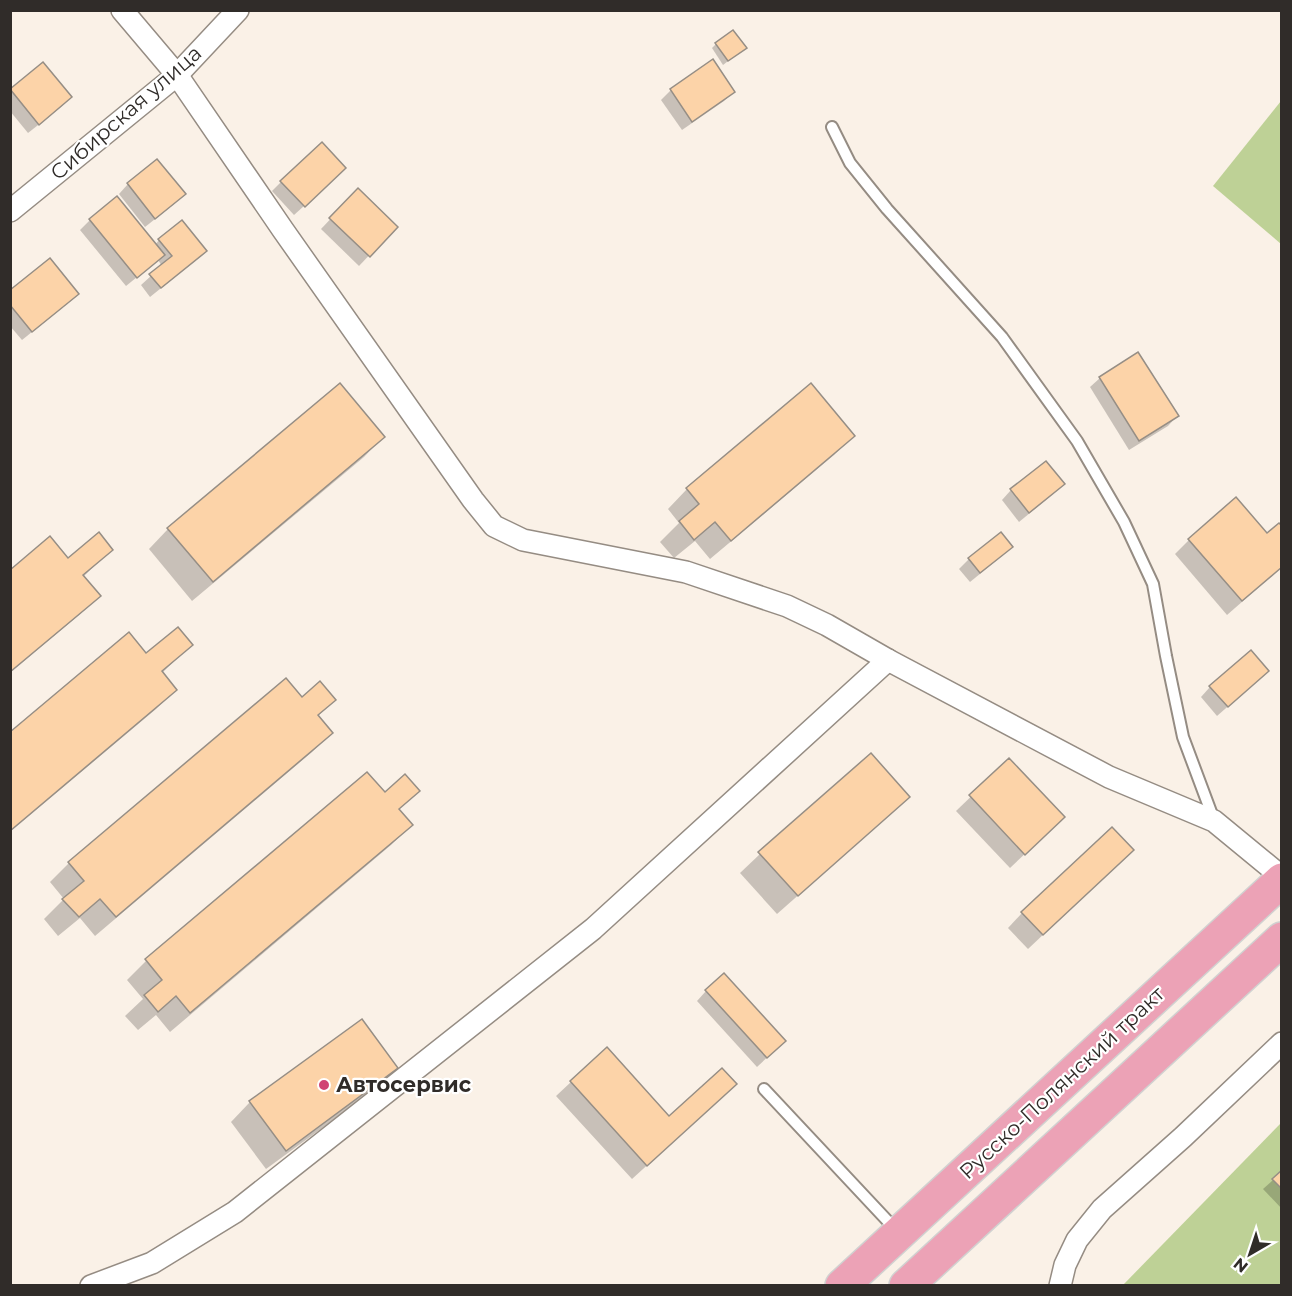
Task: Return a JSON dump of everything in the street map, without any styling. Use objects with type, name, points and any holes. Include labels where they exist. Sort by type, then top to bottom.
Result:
[{"type":"main road","name":"Русско-Полянский тракт","points":[[842,1286],[1281,879]]},
{"type":"main road","name":"Русско-Полянский тракт","points":[[906,1286],[1281,939]]},
{"type":"street","points":[[122,10],[177,75],[290,240],[473,500],[494,526],[523,540],[686,572],[787,606],[827,625],[888,660],[1109,777],[1214,821],[1281,879]]},
{"type":"street","name":"Сибирская улица","points":[[10,211],[177,75],[238,10]]},
{"type":"street","points":[[91,1286],[152,1263],[235,1212],[593,929],[888,660]]},
{"type":"street","points":[[1060,1286],[1065,1265],[1077,1240],[1102,1209],[1183,1137],[1281,1043]]},
{"type":"lane","points":[[832,127],[850,163],[887,209],[1002,337],[1077,441],[1124,522],[1153,584],[1183,737],[1214,821]]},
{"type":"lane","points":[[764,1089],[900,1234]]},
{"type":"green space","points":[[1281,101],[1281,244],[1213,186]]},
{"type":"green space","points":[[1281,1123],[1281,1285],[1123,1285]]},
{"type":"building","points":[[733,30],[747,48],[728,61],[715,43]]},
{"type":"building","points":[[713,59],[735,92],[692,122],[670,89]]},
{"type":"building","points":[[43,62],[72,97],[39,125],[10,89]]},
{"type":"building","points":[[322,142],[346,168],[305,207],[280,181]]},
{"type":"building","points":[[157,159],[186,194],[155,219],[127,183]]},
{"type":"building","points":[[358,188],[398,227],[370,257],[329,218]]},
{"type":"building","points":[[117,196],[165,255],[137,278],[89,219]]},
{"type":"building","points":[[182,220],[207,251],[161,288],[149,274],[172,256],[158,239]]},
{"type":"building","points":[[50,258],[79,294],[32,332],[10,305],[10,290]]},
{"type":"building","points":[[1138,352],[1179,416],[1139,441],[1099,377]]},
{"type":"building","points":[[340,383],[385,437],[213,582],[167,528]]},
{"type":"building","points":[[811,383],[855,436],[731,541],[715,522],[694,540],[679,521],[699,504],[686,488]]},
{"type":"building","points":[[1046,461],[1065,484],[1029,513],[1010,489]]},
{"type":"building","points":[[1236,497],[1267,533],[1279,523],[1282,526],[1282,567],[1242,601],[1188,539]]},
{"type":"building","points":[[99,532],[113,550],[83,575],[101,596],[10,672],[10,570],[50,536],[68,558]]},
{"type":"building","points":[[1001,532],[1013,547],[980,573],[968,558]]},
{"type":"building","points":[[178,627],[193,645],[162,671],[177,690],[10,831],[10,732],[129,632],[146,653]]},
{"type":"building","points":[[1251,650],[1269,671],[1228,707],[1209,686]]},
{"type":"building","points":[[286,678],[302,697],[320,681],[336,700],[318,715],[333,733],[116,917],[100,899],[79,917],[62,899],[84,881],[68,862]]},
{"type":"building","points":[[871,753],[910,797],[798,896],[758,852]]},
{"type":"building","points":[[1009,758],[1065,817],[1025,855],[969,795]]},
{"type":"building","points":[[367,772],[385,792],[405,774],[420,791],[399,809],[413,825],[190,1013],[176,996],[158,1012],[144,995],[162,980],[145,959]]},
{"type":"building","points":[[1112,827],[1134,850],[1043,935],[1021,912]]},
{"type":"building","points":[[724,973],[786,1041],[767,1058],[705,990]]},
{"type":"building","name":"Автосервис","points":[[362,1019],[398,1068],[286,1151],[249,1101]]},
{"type":"building","points":[[607,1047],[669,1116],[722,1068],[737,1084],[647,1166],[570,1081]]},
{"type":"building","points":[[1282,1170],[1282,1189],[1272,1179]]},
{"type":"place","name":"Автосервис","points":[[324,1085]]}]
